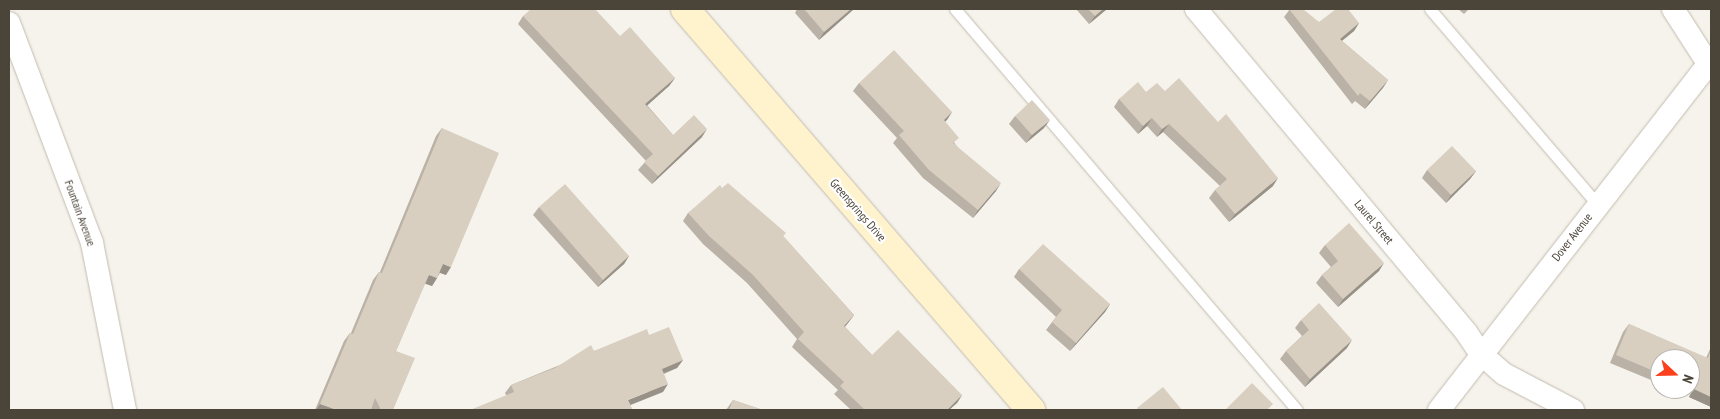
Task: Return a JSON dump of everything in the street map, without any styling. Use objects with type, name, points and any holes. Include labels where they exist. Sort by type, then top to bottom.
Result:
[{"type":"street","name":"Greensprings Drive","points":[[686,9],[1031,410]]},
{"type":"street","name":"Laurel Street","points":[[1196,9],[1466,332],[1481,354],[1504,374],[1573,410]]},
{"type":"street","points":[[1673,9],[1710,66]]},
{"type":"street","name":"Fountain Avenue","points":[[9,23],[92,242],[125,410]]},
{"type":"street","name":"Dover Avenue","points":[[1439,410],[1598,205],[1710,66]]},
{"type":"lane","points":[[955,9],[1297,410]]},
{"type":"lane","points":[[1430,9],[1598,205]]},
{"type":"building","points":[[531,9],[595,9],[620,36],[630,27],[675,78],[645,104],[673,135],[694,115],[707,129],[658,176],[644,162],[653,154],[523,16]]},
{"type":"building","points":[[804,9],[851,9],[824,32]]},
{"type":"building","points":[[1088,9],[1103,9],[1095,16]]},
{"type":"building","points":[[1289,9],[1303,9],[1319,22],[1336,9],[1348,9],[1359,23],[1340,39],[1388,80],[1370,101],[1360,93],[1358,96]]},
{"type":"building","points":[[894,50],[952,112],[944,120],[959,138],[953,143],[1001,183],[978,210],[929,170],[899,135],[904,131],[859,83]]},
{"type":"building","points":[[1179,78],[1218,122],[1226,114],[1278,178],[1235,214],[1215,190],[1227,179],[1169,124],[1162,129],[1152,118],[1143,126],[1119,99],[1138,82],[1146,92],[1157,83],[1165,91]]},
{"type":"building","points":[[1032,100],[1050,120],[1032,135],[1015,116]]},
{"type":"building","points":[[442,128],[499,153],[451,267],[443,264],[437,278],[429,275],[396,351],[415,358],[393,410],[381,410],[375,398],[371,410],[334,410],[320,404],[350,333],[353,334],[379,272],[382,273]]},
{"type":"building","points":[[1452,146],[1476,171],[1451,195],[1427,170]]},
{"type":"building","points":[[728,183],[786,233],[783,236],[854,315],[844,326],[872,355],[898,330],[962,395],[947,410],[865,410],[840,386],[844,382],[798,339],[804,332],[753,275],[709,236],[688,213],[720,185],[722,188]]},
{"type":"building","points":[[565,184],[629,256],[603,280],[539,207]]},
{"type":"building","points":[[1349,223],[1384,263],[1343,299],[1322,275],[1338,261],[1325,245]]},
{"type":"building","points":[[1043,244],[1110,304],[1076,343],[1052,322],[1062,310],[1019,269]]},
{"type":"building","points":[[1319,303],[1352,340],[1310,379],[1286,351],[1309,330],[1301,320]]},
{"type":"building","points":[[1629,324],[1687,349],[1650,349],[1650,369],[1616,355]]},
{"type":"building","points":[[669,327],[683,360],[662,369],[668,384],[628,400],[633,410],[470,410],[514,392],[511,385],[555,368],[591,345],[594,351],[647,329],[649,335]]},
{"type":"building","points":[[1711,350],[1711,397],[1700,392],[1700,355],[1708,358]]},
{"type":"building","points":[[1252,383],[1273,404],[1267,410],[1225,410]]},
{"type":"building","points":[[1163,387],[1182,410],[1138,410],[1137,408]]},
{"type":"building","points":[[733,400],[763,410],[729,410]]}]
